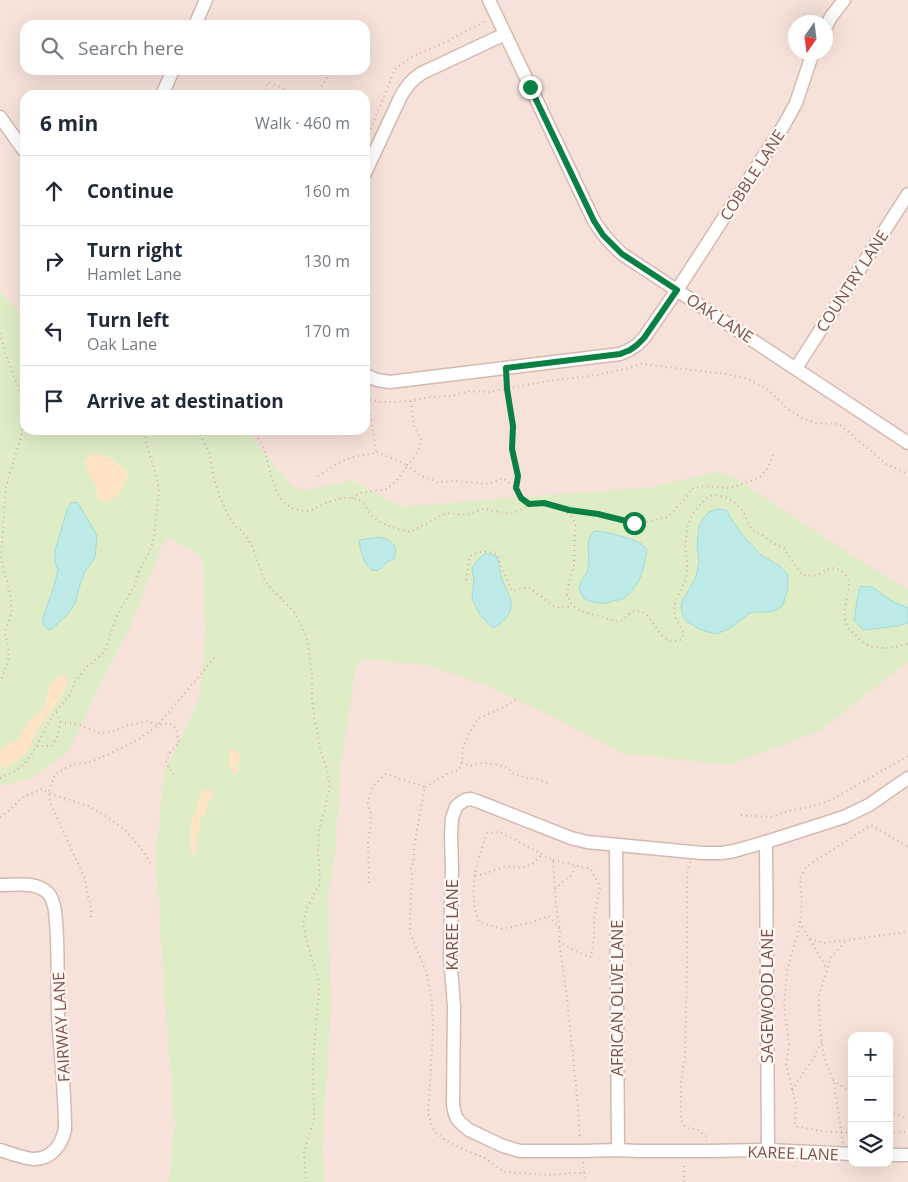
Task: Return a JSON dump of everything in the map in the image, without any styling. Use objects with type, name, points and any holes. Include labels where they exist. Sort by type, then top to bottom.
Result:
[{"type":"street","points":[[196,20],[206,0]]},
{"type":"street","name":"OAK LANE","points":[[489,0],[594,221],[610,243],[622,254],[908,443]]},
{"type":"street","points":[[833,15],[844,0]]},
{"type":"street","points":[[370,162],[401,96],[414,78],[505,34]]},
{"type":"street","name":"COBBLE LANE","points":[[370,377],[390,382],[620,354],[637,345],[644,338],[677,290],[784,125],[796,103],[810,60]]},
{"type":"street","points":[[164,90],[171,75]]},
{"type":"street","points":[[0,117],[20,145]]},
{"type":"street","name":"COUNTRY LANE","points":[[796,368],[908,194]]},
{"type":"street","name":"KAREE LANE","points":[[848,1154],[768,1150],[525,1151],[503,1146],[469,1130],[460,1122],[455,1114],[453,1105],[454,1006],[450,956],[452,818],[459,804],[471,799],[571,838],[587,842],[616,846],[722,853],[766,842],[844,817],[869,805],[908,778]]},
{"type":"street","name":"SAGEWOOD LANE","points":[[766,842],[768,1150]]},
{"type":"street","name":"AFRICAN OLIVE LANE","points":[[616,846],[618,1150]]},
{"type":"street","name":"FAIRWAY LANE","points":[[0,886],[24,884],[43,890],[48,893],[55,909],[58,1014],[62,1055],[65,1129],[61,1144],[46,1156],[35,1159],[0,1150]]},
{"type":"street","points":[[893,1155],[908,1155]]},
{"type":"path","points":[[439,45],[484,22],[497,18]]},
{"type":"path","points":[[319,90],[328,75]]},
{"type":"path","points":[[266,90],[268,82],[286,90]]},
{"type":"path","points":[[0,333],[20,392]]},
{"type":"path","points":[[370,400],[381,402],[411,401],[431,397],[452,396],[468,391],[489,392],[597,375],[641,364],[720,373],[748,379],[767,389],[790,410],[804,419],[816,423],[839,424],[886,464],[906,473],[908,471]]},
{"type":"path","points":[[506,368],[507,389],[513,426],[512,449],[518,476],[516,488]]},
{"type":"path","points":[[352,498],[361,493],[387,489],[396,481],[405,470],[406,465],[414,458],[420,448],[421,439],[413,424],[411,401]]},
{"type":"path","points":[[370,415],[376,452]]},
{"type":"path","points":[[0,682],[8,663],[9,653],[5,632],[12,612],[10,593],[1,559],[6,486],[21,435]]},
{"type":"path","points":[[0,778],[15,771],[24,764],[37,746],[56,710],[70,695],[75,682],[86,668],[105,651],[116,617],[135,585],[139,571],[150,551],[154,537],[159,491],[157,477],[145,435]]},
{"type":"path","points":[[200,435],[209,452],[214,478],[227,513],[251,544],[265,581],[274,593],[295,613],[306,635],[312,672],[314,718],[320,750],[330,784],[319,831],[319,885],[307,908],[304,924],[306,940],[318,977],[319,990],[314,1062],[314,1118],[304,1153],[306,1182]]},
{"type":"path","points":[[255,435],[263,448],[277,492],[284,504],[296,510],[310,511],[334,500],[352,498],[360,500],[374,517],[385,524],[410,532],[447,513],[467,515],[486,508],[510,514],[521,510],[529,504],[544,503],[641,523],[668,517],[691,490],[704,486],[730,488],[754,480],[767,469],[774,452]]},
{"type":"path","points":[[318,476],[333,466],[353,457],[376,452],[406,465],[419,474],[437,482],[456,481],[489,484],[503,478],[516,488],[521,498],[529,504]]},
{"type":"path","points":[[564,508],[576,523],[574,566],[567,594],[572,605],[588,614],[619,622],[624,620],[628,614],[640,611],[648,616],[656,630],[668,640],[678,641],[682,639],[684,634],[674,612],[675,602],[686,578],[685,548],[688,526],[697,508],[708,497],[714,495],[733,501],[742,511],[751,529],[784,548],[801,574],[812,576],[820,574],[824,570],[834,568],[844,573],[849,578],[844,613],[846,623],[860,641],[870,646],[882,648],[899,647],[908,643]]},
{"type":"path","points":[[466,580],[470,556],[480,551],[492,552],[498,556],[512,592],[528,587],[554,606],[562,608],[572,605]]},
{"type":"path","points":[[90,920],[91,906],[86,892],[85,879],[50,802],[48,793],[55,774],[72,766],[90,762],[141,738],[158,724],[216,656]]},
{"type":"path","points":[[411,893],[411,868],[425,787],[447,774],[459,770],[468,735],[478,719],[506,706],[516,698]]},
{"type":"path","points":[[37,746],[52,746],[58,735],[60,722],[56,710]]},
{"type":"path","points":[[60,722],[77,724],[100,733],[111,732],[148,721],[158,724],[169,723],[176,728],[179,743],[170,752],[166,762],[176,778]]},
{"type":"path","points":[[741,815],[771,818],[830,800],[908,756]]},
{"type":"path","points":[[462,762],[470,766],[482,763],[494,764],[508,768],[512,773],[550,784]]},
{"type":"path","points":[[369,883],[368,841],[371,816],[368,803],[374,785],[386,774],[425,787]]},
{"type":"path","points":[[0,817],[10,810],[21,798],[42,789],[48,793],[91,807],[114,821],[126,831],[143,851],[150,863]]},
{"type":"path","points":[[848,1133],[821,1131],[795,1126],[796,1105],[786,1064],[789,1044],[784,1007],[788,970],[800,922],[802,905],[800,878],[807,866],[871,825],[908,847]]},
{"type":"path","points":[[559,941],[576,952],[591,957],[594,918],[600,887],[591,869],[553,860],[500,832],[487,833],[476,865],[473,884],[475,912],[479,922],[502,929],[534,922],[548,916],[560,930]]},
{"type":"path","points":[[692,852],[687,874],[685,1058],[681,1081],[681,1120],[686,1128],[698,1130],[706,1136],[709,1151]]},
{"type":"path","points":[[474,876],[506,866],[522,868],[534,863],[542,854]]},
{"type":"path","points":[[553,860],[556,906],[560,930],[559,941],[566,990],[585,1182]]},
{"type":"path","points":[[555,889],[572,875],[575,866]]},
{"type":"path","points":[[800,922],[827,969]]},
{"type":"path","points":[[810,939],[824,943],[908,932]]},
{"type":"path","points":[[846,941],[830,957],[819,995],[818,1011],[824,1056],[833,1080],[838,1103],[841,1133],[848,1154]]},
{"type":"path","points":[[792,1090],[814,1058],[822,1041]]},
{"type":"path","points":[[833,1080],[848,1090]]},
{"type":"path","points":[[893,1113],[908,1118]]},
{"type":"path","points":[[893,1133],[908,1132]]},
{"type":"path","points":[[684,1182],[685,1151]]},
{"type":"shaded area","points":[[0,0],[908,0],[908,1182],[0,1182]]},
{"type":"green space","points":[[0,291],[20,313],[20,435],[249,435],[292,486],[304,491],[351,480],[402,507],[655,487],[718,472],[730,475],[908,590],[908,662],[819,731],[729,765],[622,753],[552,716],[485,685],[427,665],[363,659],[355,671],[341,764],[335,854],[328,896],[331,1009],[322,1150],[325,1182],[169,1182],[175,1124],[156,855],[164,773],[199,699],[206,634],[203,564],[200,556],[170,538],[166,539],[131,625],[69,750],[31,778],[0,786]]},
{"type":"sand","points":[[92,454],[113,460],[128,475],[120,492],[105,503],[98,498],[96,487],[88,472],[85,461]]},
{"type":"sand","points":[[63,676],[68,679],[62,694],[37,730],[29,750],[8,767],[0,767],[0,750],[16,741],[29,720],[44,709],[49,687],[56,677]]},
{"type":"sand","points":[[231,749],[238,752],[240,761],[237,766],[239,770],[237,775],[230,767]]},
{"type":"sand","points":[[210,789],[213,795],[206,808],[206,814],[201,816],[196,839],[197,855],[191,853],[191,820],[196,812],[201,791]]},
{"type":"water","points":[[78,503],[97,535],[95,558],[85,571],[76,601],[70,612],[51,630],[43,625],[43,618],[58,570],[55,563],[55,550],[67,510],[70,504]]},
{"type":"water","points":[[717,509],[727,511],[744,537],[761,555],[780,566],[787,574],[788,588],[783,605],[777,610],[750,613],[729,629],[716,634],[701,630],[686,621],[682,613],[681,604],[696,576],[699,562],[697,546],[701,521],[709,512]]},
{"type":"water","points":[[594,531],[611,533],[631,539],[647,549],[645,563],[638,582],[623,599],[601,603],[583,598],[579,588],[587,572],[589,538]]},
{"type":"water","points":[[379,537],[393,544],[395,554],[394,559],[379,569],[373,570],[370,569],[364,560],[359,540]]},
{"type":"water","points":[[484,554],[491,554],[497,557],[501,576],[511,603],[509,614],[501,623],[493,628],[480,615],[472,599],[474,581],[472,568]]},
{"type":"water","points":[[860,586],[872,587],[892,601],[908,608],[908,623],[863,630],[854,620]]},
{"type":"route","points":[[530,87],[594,221],[603,235],[622,254],[677,290],[644,338],[630,350],[620,354],[506,368],[507,389],[513,426],[512,449],[518,476],[516,488],[521,498],[529,504],[544,503],[634,523]]}]
